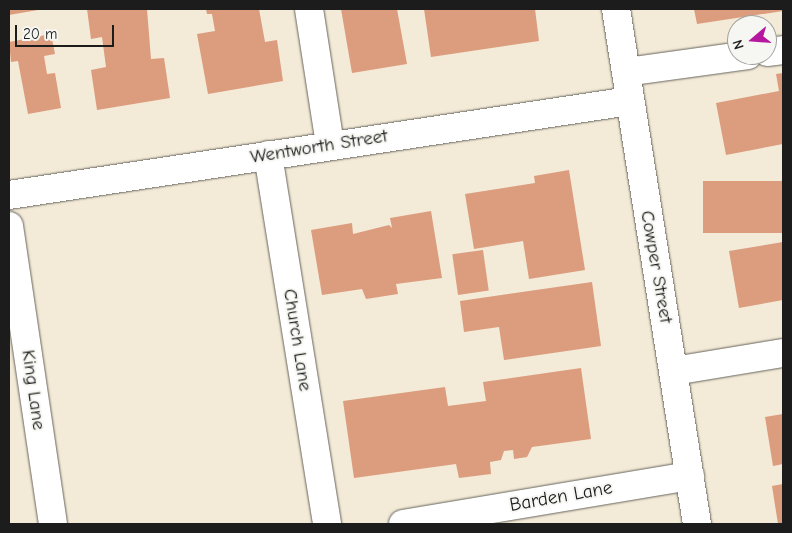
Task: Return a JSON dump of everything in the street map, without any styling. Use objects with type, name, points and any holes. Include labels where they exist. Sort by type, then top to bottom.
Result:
[{"type":"street","points":[[309,9],[330,145]]},
{"type":"street","name":"Cowper Street","points":[[616,9],[697,524]]},
{"type":"street","points":[[626,72],[727,58]]},
{"type":"street","name":"Wentworth Street","points":[[9,195],[630,101]]},
{"type":"street","name":"Church Lane","points":[[268,155],[327,524]]},
{"type":"street","name":"King Lane","points":[[9,226],[53,524]]},
{"type":"street","points":[[674,371],[783,353]]},
{"type":"street","name":"Barden Lane","points":[[402,524],[690,476]]},
{"type":"building","points":[[9,9],[38,9],[38,10],[9,15]]},
{"type":"building","points":[[87,9],[147,9],[151,59],[164,58],[170,98],[97,110],[91,70],[106,67],[102,37],[91,39]]},
{"type":"building","points":[[206,9],[259,9],[265,42],[277,40],[283,81],[208,94],[197,34],[215,31],[212,14],[207,14]]},
{"type":"building","points":[[341,9],[397,9],[407,64],[352,73]]},
{"type":"building","points":[[424,9],[535,9],[539,41],[431,57]]},
{"type":"building","points":[[694,9],[783,9],[783,11],[757,15],[727,15],[727,19],[697,24]]},
{"type":"building","points":[[51,34],[55,54],[44,56],[47,74],[55,73],[61,108],[28,114],[18,61],[11,62],[9,42]]},
{"type":"building","points":[[783,73],[783,144],[726,155],[716,103],[779,91],[776,74]]},
{"type":"building","points":[[569,170],[585,270],[529,279],[523,241],[474,249],[465,194],[535,183],[534,176]]},
{"type":"building","points":[[703,181],[783,181],[783,233],[703,233]]},
{"type":"building","points":[[431,211],[442,278],[396,284],[398,294],[366,299],[362,289],[322,295],[311,230],[352,223],[353,234],[389,225],[392,228],[390,218]]},
{"type":"building","points":[[783,242],[783,300],[739,308],[729,251]]},
{"type":"building","points":[[483,250],[489,291],[458,295],[452,254]]},
{"type":"building","points":[[592,282],[601,346],[504,360],[499,327],[464,332],[460,301]]},
{"type":"building","points":[[581,368],[591,439],[532,447],[527,457],[514,459],[513,450],[504,451],[501,460],[490,462],[491,474],[459,478],[456,464],[354,478],[343,401],[445,387],[448,406],[486,401],[483,382]]},
{"type":"building","points":[[783,414],[783,464],[773,466],[765,417]]},
{"type":"building","points":[[783,484],[783,524],[778,524],[772,486]]}]
